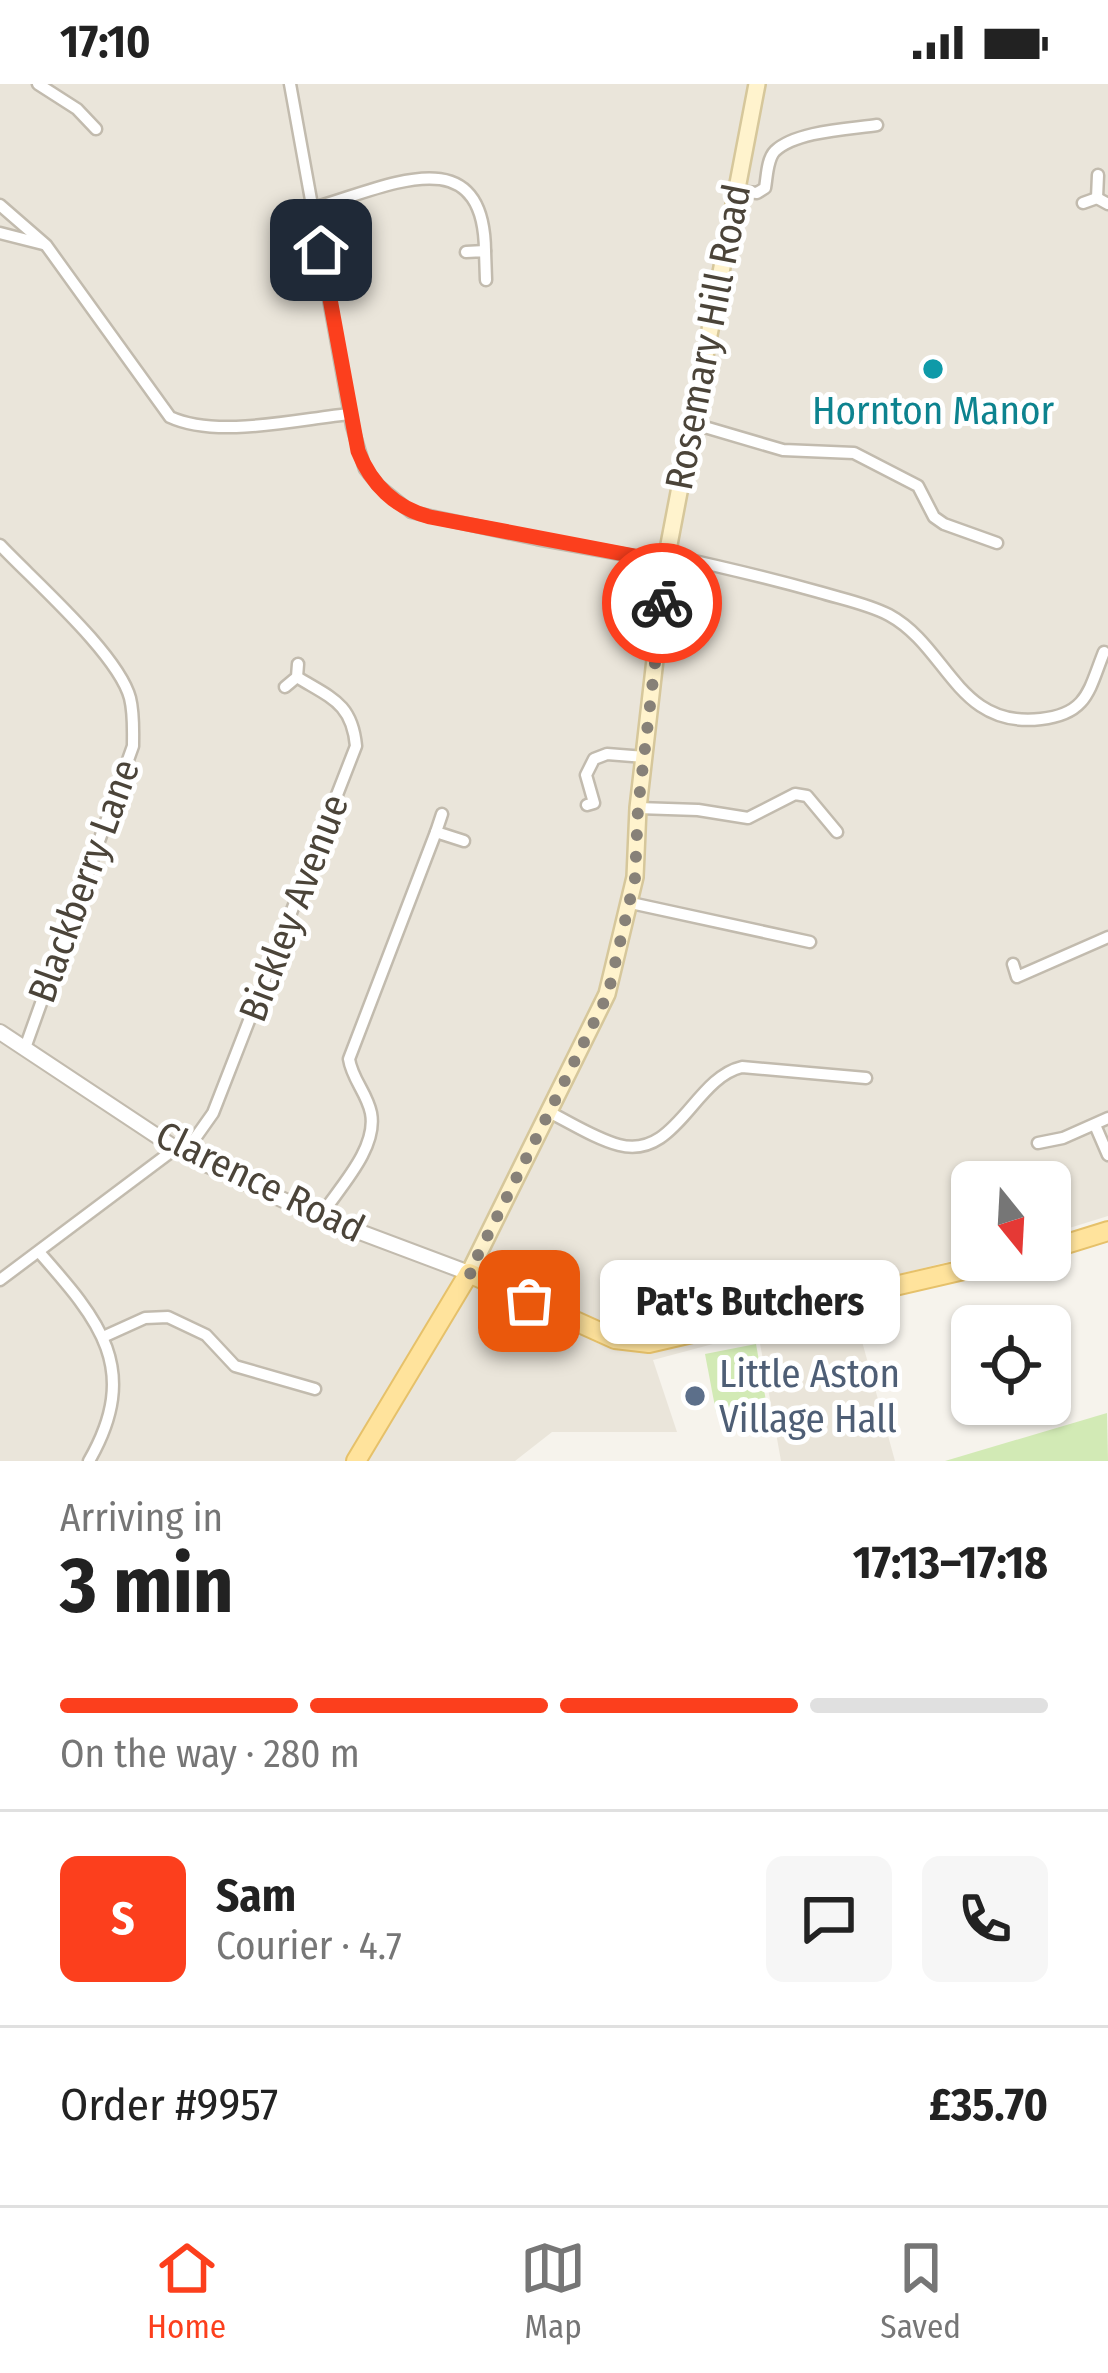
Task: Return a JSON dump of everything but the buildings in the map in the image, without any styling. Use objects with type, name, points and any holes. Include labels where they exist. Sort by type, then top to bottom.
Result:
[{"type":"main road","name":"Rosemary Hill Road","points":[[469,1273],[608,994],[631,903],[667,559],[757,84]]},
{"type":"main road","points":[[1071,1242],[1108,1231]]},
{"type":"main road","points":[[356,1461],[469,1273],[615,1339],[649,1343],[951,1273]]},
{"type":"street","points":[[38,84],[77,109],[95,129]]},
{"type":"street","points":[[290,84],[350,414],[365,470],[411,512],[750,573],[861,604],[894,617],[970,700],[1000,717],[1020,721],[1059,716],[1079,705],[1091,691],[1097,658]]},
{"type":"street","points":[[736,191],[757,193],[765,188],[776,149],[815,134],[877,125]]},
{"type":"street","points":[[1082,202],[1102,201],[1097,175]]},
{"type":"street","points":[[313,208],[430,176],[452,181],[472,194],[484,221],[486,280]]},
{"type":"street","points":[[0,205],[46,245],[170,417],[189,426],[218,427],[350,414]]},
{"type":"street","points":[[0,233],[46,245]]},
{"type":"street","points":[[466,252],[485,251]]},
{"type":"street","points":[[692,423],[783,450],[854,453],[917,486],[934,517],[944,524],[997,543]]},
{"type":"street","name":"Blackberry Lane","points":[[0,545],[116,668],[130,695],[133,717],[133,746],[25,1048]]},
{"type":"street","name":"Bickley Avenue","points":[[0,1280],[180,1151],[213,1113],[356,746],[354,721],[345,707],[298,670],[285,687]]},
{"type":"street","points":[[586,806],[594,803],[586,775],[594,759],[608,754],[645,758]]},
{"type":"street","points":[[638,808],[748,818],[795,794],[807,796],[837,832]]},
{"type":"street","points":[[320,1217],[366,1148],[373,1129],[371,1109],[351,1073],[349,1059],[442,814]]},
{"type":"street","points":[[436,832],[464,841]]},
{"type":"street","points":[[631,903],[810,942]]},
{"type":"street","points":[[1018,976],[1108,937]]},
{"type":"street","name":"Clarence Road","points":[[0,1032],[180,1151],[320,1217],[469,1273]]},
{"type":"street","points":[[549,1112],[619,1145],[642,1147],[663,1138],[725,1071],[742,1067],[866,1078]]},
{"type":"street","points":[[1038,1143],[1108,1118]]},
{"type":"street","points":[[1096,1125],[1108,1155]]},
{"type":"street","points":[[39,1252],[93,1313],[112,1371],[108,1422],[89,1461]]},
{"type":"street","points":[[103,1337],[146,1318],[168,1317],[206,1335],[235,1366],[315,1389]]},
{"type":"shaded area","points":[[0,84],[1108,84],[1108,1216],[1071,1227],[1071,1161],[951,1161],[951,1261],[847,1287],[895,1461],[781,1461],[758,1332],[653,1360],[677,1432],[552,1432],[515,1461],[0,1461]]},
{"type":"green space","points":[[756,1344],[766,1401],[716,1412],[705,1354]]},
{"type":"green space","points":[[1107,1413],[1108,1461],[945,1461],[1071,1425]]},
{"type":"way so far","points":[[529,1301],[469,1273],[608,994],[635,878],[638,808],[662,603]]},
{"type":"place","name":"Hornton Manor","points":[[933,369]]},
{"type":"place","name":"Pat's Butchers","points":[[529,1301]]},
{"type":"place","name":"Little Aston Village Hall","points":[[695,1396]]},
{"type":"route","points":[[321,250],[358,451],[365,470],[379,486],[411,512],[666,562],[662,603]]}]
